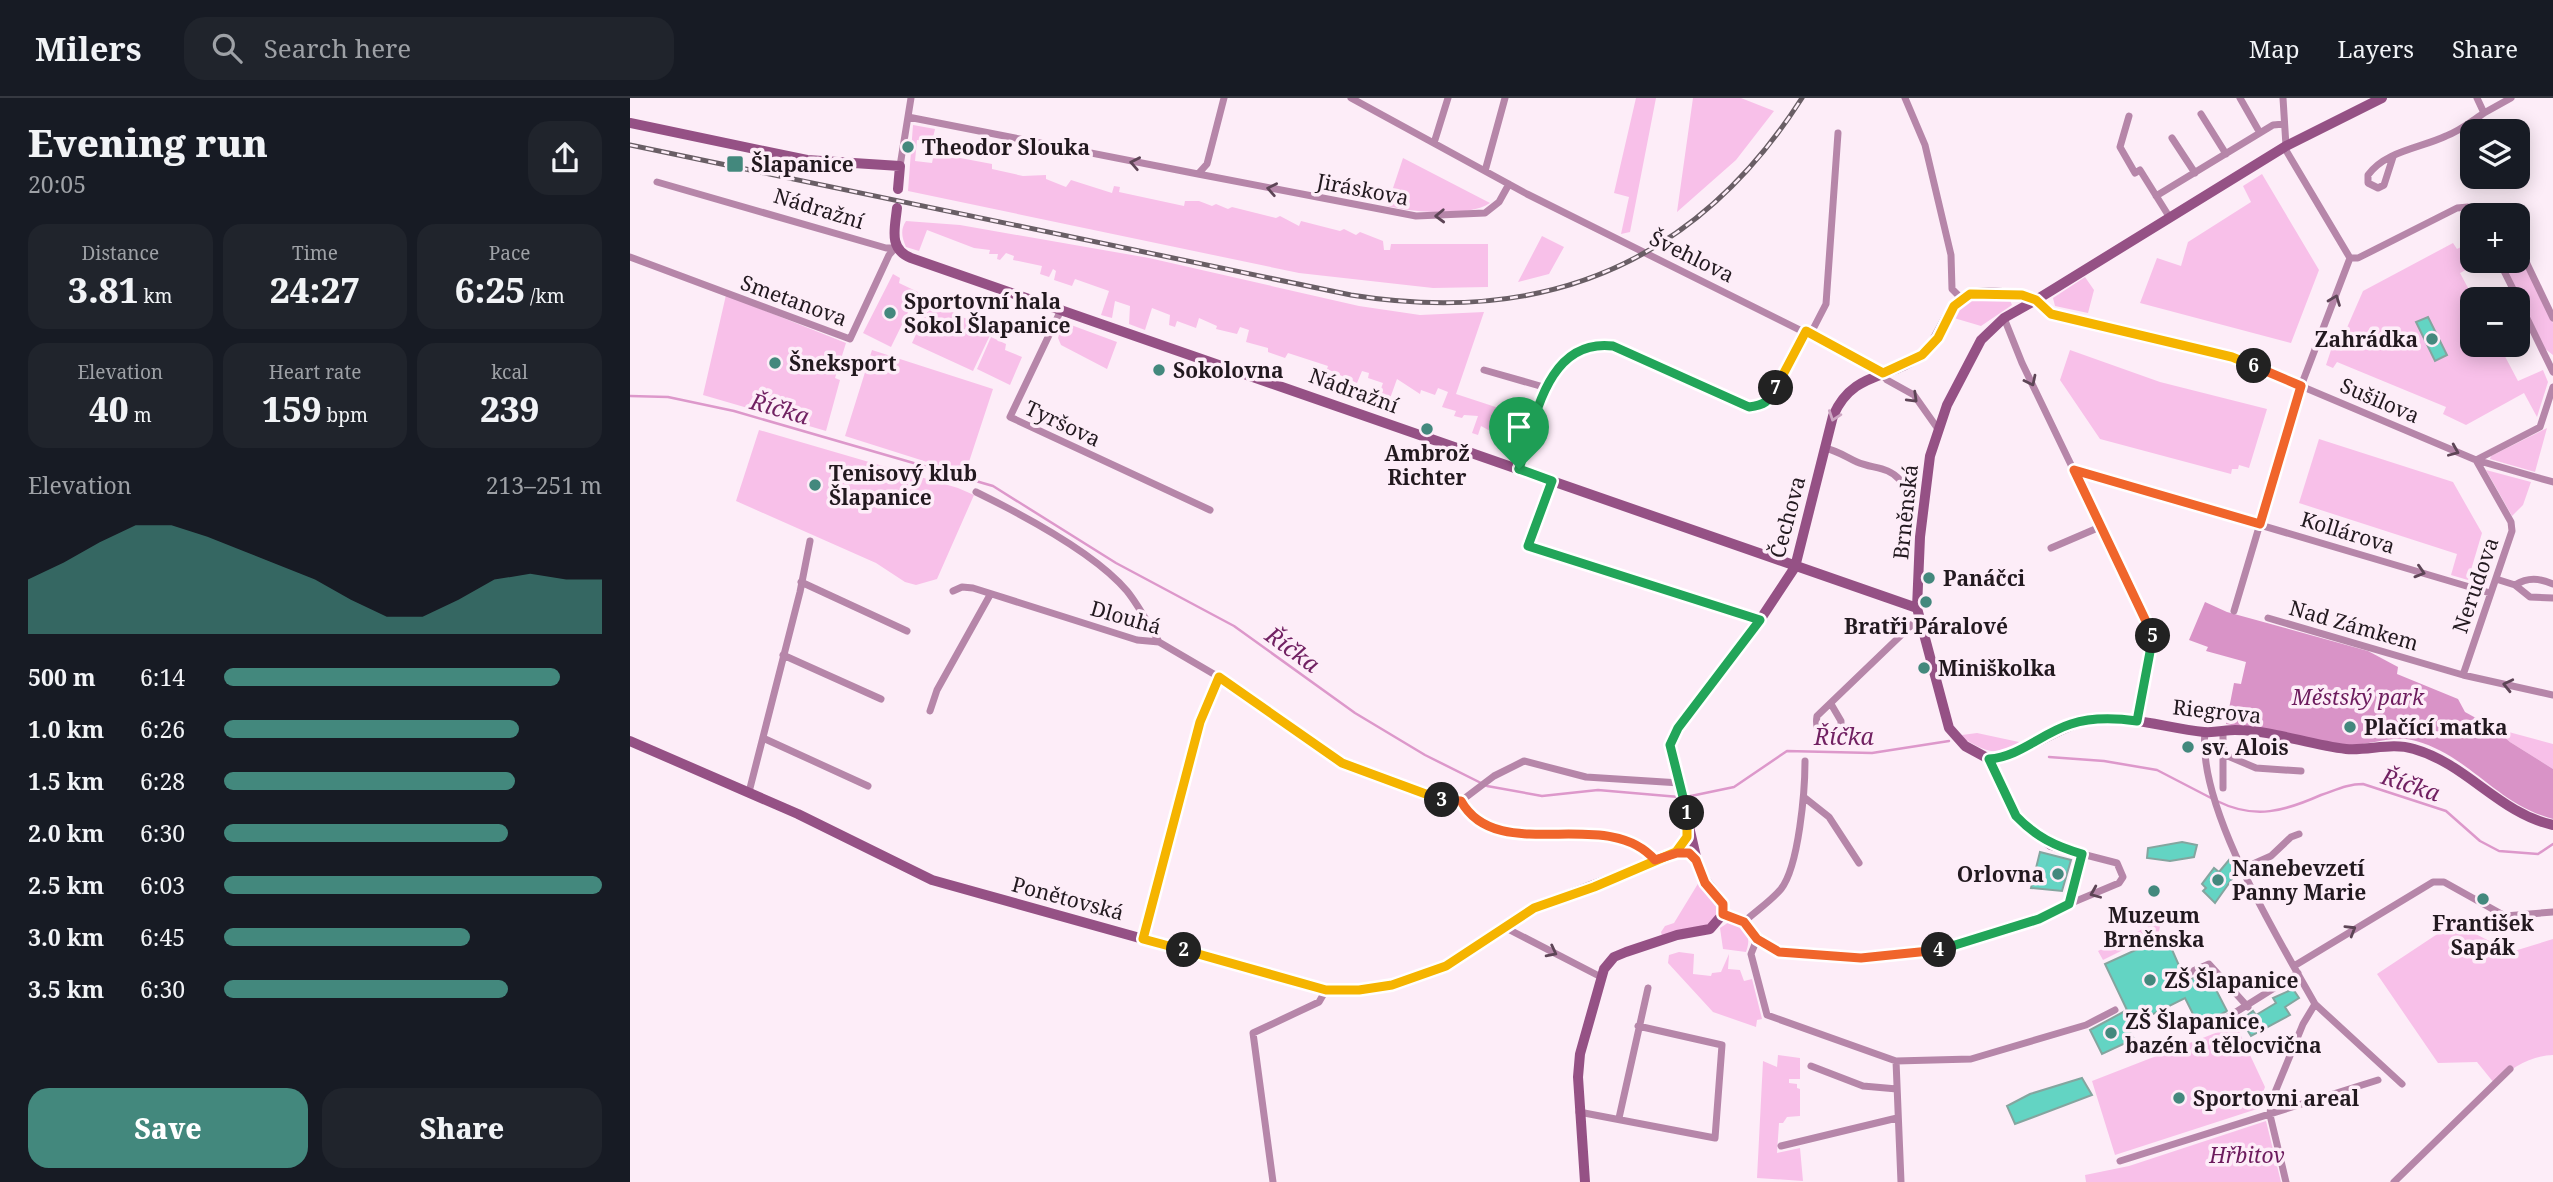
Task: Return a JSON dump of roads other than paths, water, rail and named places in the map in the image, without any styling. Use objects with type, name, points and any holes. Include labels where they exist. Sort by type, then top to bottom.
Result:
[{"type":"street","points":[[898,189],[911,98]]},
{"type":"street","points":[[1198,174],[1207,164],[1224,98]]},
{"type":"street","name":"Švehlova","points":[[1351,98],[1509,184],[1809,332],[1883,373]]},
{"type":"street","points":[[1434,143],[1448,98]]},
{"type":"street","points":[[1485,171],[1505,98]]},
{"type":"street","points":[[1905,98],[1925,145],[1951,255],[1952,289],[1961,298],[1970,294],[2022,295],[2036,300]]},
{"type":"street","points":[[2240,98],[2260,133]]},
{"type":"street","points":[[2283,98],[2285,146],[2350,258]]},
{"type":"street","name":"Brněnská","points":[[1989,759],[1965,746],[1949,728],[1918,613],[1920,537],[1930,456],[1938,429],[1975,349],[1989,330],[2004,318],[2285,146],[2382,98]]},
{"type":"street","points":[[2477,98],[2484,113]]},
{"type":"street","points":[[2393,157],[2414,146],[2446,137],[2511,98]]},
{"type":"street","points":[[2202,114],[2226,154]]},
{"type":"street","points":[[2129,116],[2120,148],[2136,173],[2140,170],[2170,218]]},
{"type":"street","name":"Jiráskova","points":[[908,117],[1416,216],[1485,213],[1499,202],[1509,184]]},
{"type":"street","points":[[630,123],[807,160],[900,166]]},
{"type":"street","points":[[2156,196],[2273,125],[2284,124]]},
{"type":"street","points":[[1519,469],[1547,388],[1563,359],[1581,348],[1599,344],[1613,346],[1749,407],[1762,405],[1771,399],[1826,304],[1838,133]]},
{"type":"street","points":[[2172,138],[2195,173]]},
{"type":"street","name":"Nádražní","points":[[657,182],[886,248],[896,247],[911,258],[1519,469],[1918,613]]},
{"type":"street","points":[[896,247],[897,208]]},
{"type":"street","points":[[2350,258],[2358,258],[2460,208]]},
{"type":"street","name":"Smetanova","points":[[630,257],[850,339],[889,255],[896,247]]},
{"type":"street","points":[[2234,611],[2301,386],[2350,258]]},
{"type":"street","points":[[2530,270],[2553,318]]},
{"type":"street","name":"Čechova","points":[[1723,914],[1723,904],[1705,883],[1696,860],[1670,745],[1678,728],[1760,620],[1795,568],[1833,416],[1842,397],[1855,386],[1922,355],[1938,338],[1961,298]]},
{"type":"street","name":"Sušilova","points":[[2036,300],[2051,314],[2232,357],[2476,460],[2553,482]]},
{"type":"street","name":"Tyršova","points":[[1061,310],[1010,417],[1210,510]]},
{"type":"street","points":[[2004,318],[2022,363],[2153,635],[2137,721]]},
{"type":"street","points":[[2530,325],[2553,372]]},
{"type":"street","points":[[1484,370],[1547,388]]},
{"type":"street","points":[[1883,373],[1887,380],[1914,395],[1938,429]]},
{"type":"street","points":[[2476,460],[2540,427],[2553,387]]},
{"type":"street","points":[[1825,448],[1845,453],[1858,463],[1882,468],[1900,480]]},
{"type":"street","name":"Nerudova","points":[[2463,675],[2512,531],[2511,522],[2476,460]]},
{"type":"street","name":"Kollárova","points":[[2074,470],[2490,593]]},
{"type":"street","points":[[1552,481],[1528,546],[1760,620]]},
{"type":"street","points":[[976,492],[1003,505],[1108,572],[1128,592],[1159,642]]},
{"type":"street","points":[[2051,548],[2100,527]]},
{"type":"street","points":[[749,792],[810,541]]},
{"type":"street","points":[[2496,579],[2515,585],[2530,597],[2553,598]]},
{"type":"street","points":[[2515,585],[2523,580],[2540,579],[2553,584]]},
{"type":"street","points":[[802,582],[907,631]]},
{"type":"street","name":"Dlouhá","points":[[953,591],[962,587],[1137,640],[1159,642],[1219,677],[1342,763],[1447,801],[1461,801]]},
{"type":"street","points":[[930,711],[937,690],[990,595]]},
{"type":"street","points":[[1831,704],[1841,721],[1840,729],[1834,736],[1826,737],[1819,734],[1815,727],[1817,716],[1918,613]]},
{"type":"street","name":"Nad Zámkem","points":[[2268,618],[2463,675],[2553,695]]},
{"type":"street","points":[[783,655],[881,699]]},
{"type":"street","points":[[1143,939],[1200,722],[1219,677]]},
{"type":"street","name":"Riegrova","points":[[1989,759],[2003,758],[2070,724],[2119,718],[2205,732],[2235,730],[2348,749],[2385,745],[2411,748],[2446,761],[2510,809],[2535,821],[2553,825]]},
{"type":"street","points":[[2205,732],[2203,744],[2216,805],[2266,919],[2315,1003],[2402,1084]]},
{"type":"street","points":[[2223,732],[2223,788]]},
{"type":"street","points":[[763,738],[868,786]]},
{"type":"street","name":"Ponětovská","points":[[630,741],[749,792],[932,880],[1326,990],[1376,989],[1446,966],[1534,908],[1660,858]]},
{"type":"street","points":[[2223,754],[2256,768],[2301,771]]},
{"type":"street","points":[[1585,1182],[1579,1112],[1580,1054],[1601,977],[1614,957],[1677,935],[1710,929],[1723,914],[1744,922],[1757,939],[1779,952],[1861,958],[1931,951],[2039,919],[2119,883],[2123,877],[2117,863],[2051,845],[2016,816],[1989,759]]},
{"type":"street","points":[[1681,786],[1586,777],[1524,761],[1494,776],[1461,801],[1469,815],[1479,822],[1514,831],[1610,836],[1639,845],[1660,858],[1685,852],[1696,860]]},
{"type":"street","points":[[1744,922],[1780,889],[1788,876],[1805,798],[1805,761]]},
{"type":"street","points":[[1805,798],[1829,817],[1859,863]]},
{"type":"street","points":[[1660,858],[1683,845],[1689,823]]},
{"type":"street","points":[[2244,868],[2271,856],[2291,837],[2299,834]]},
{"type":"street","points":[[2069,904],[2082,854]]},
{"type":"street","points":[[2228,1017],[2248,1007],[2296,970],[2433,882],[2444,882],[2505,916],[2553,912]]},
{"type":"street","points":[[1503,927],[1601,977]]},
{"type":"street","points":[[1757,939],[1751,954],[1768,1015],[1895,1061],[1971,1059],[2085,1025],[2115,1010]]},
{"type":"street","points":[[2184,975],[2209,964],[2248,1007]]},
{"type":"street","points":[[1619,1118],[1648,988]]},
{"type":"street","points":[[1273,1182],[1253,1033],[1319,1002],[1326,990]]},
{"type":"street","points":[[2286,1182],[2270,1115],[2271,1102],[2303,1024],[2315,1003]]},
{"type":"street","points":[[1579,1112],[1715,1138],[1722,1045],[1639,1026]]},
{"type":"street","points":[[1895,1061],[1900,1182]]},
{"type":"street","points":[[1811,1066],[1863,1086],[1897,1089]]},
{"type":"street","points":[[2394,1182],[2510,1069]]},
{"type":"street","points":[[2120,1161],[2378,1080]]},
{"type":"street","points":[[1781,1146],[1898,1118]]},
{"type":"waterway","name":"Říčka","points":[[630,396],[668,397],[734,411],[993,486],[1116,563],[1234,626],[1355,713],[1425,755],[1487,786],[1542,796],[1598,790],[1679,797]]},
{"type":"waterway","name":"Říčka","points":[[1686,797],[1734,787],[1787,751],[1872,753],[1949,741]]},
{"type":"waterway","name":"Říčka","points":[[2049,757],[2104,761],[2157,770],[2211,798]]},
{"type":"waterway","name":"Říčka","points":[[2217,801],[2244,810],[2270,811],[2347,786],[2363,784],[2446,811],[2480,841],[2499,851],[2538,854],[2553,844]]},
{"type":"railway","points":[[630,145],[1351,295],[1421,302],[1488,301],[1550,290],[1609,270],[1663,241],[1714,203],[1760,155],[1802,98]]},
{"type":"place","name":"Theodor Slouka","points":[[908,147]]},
{"type":"place","name":"Šlapanice","points":[[735,164]]},
{"type":"place","name":"Sportovní hala Sokol Šlapanice","points":[[890,313]]},
{"type":"place","name":"Zahrádka","points":[[2432,339]]},
{"type":"place","name":"Šneksport","points":[[775,363]]},
{"type":"place","name":"Sokolovna","points":[[1159,370]]},
{"type":"place","name":"Ambrož Richter","points":[[1427,429]]},
{"type":"place","name":"Tenisový klub Šlapanice","points":[[815,485]]},
{"type":"place","name":"Panáčci","points":[[1929,578]]},
{"type":"place","name":"Bratři Páralové","points":[[1926,602]]},
{"type":"place","name":"Miniškolka","points":[[1924,668]]},
{"type":"place","name":"Plačící matka","points":[[2350,727]]},
{"type":"place","name":"sv. Alois","points":[[2188,747]]},
{"type":"place","name":"Orlovna","points":[[2058,874]]},
{"type":"place","name":"Nanebevzetí Panny Marie","points":[[2218,880]]},
{"type":"place","name":"Muzeum Brněnska","points":[[2154,891]]},
{"type":"place","name":"František Sapák","points":[[2483,899]]},
{"type":"place","name":"ZŠ Šlapanice","points":[[2150,980]]},
{"type":"place","name":"ZŠ Šlapanice, bazén a tělocvična","points":[[2111,1033]]},
{"type":"place","name":"Sportovni areal","points":[[2179,1098]]},
{"type":"park label","name":"Městský park","points":[[2358,697]]},
{"type":"park label","name":"Hřbitov","points":[[2247,1155]]}]
